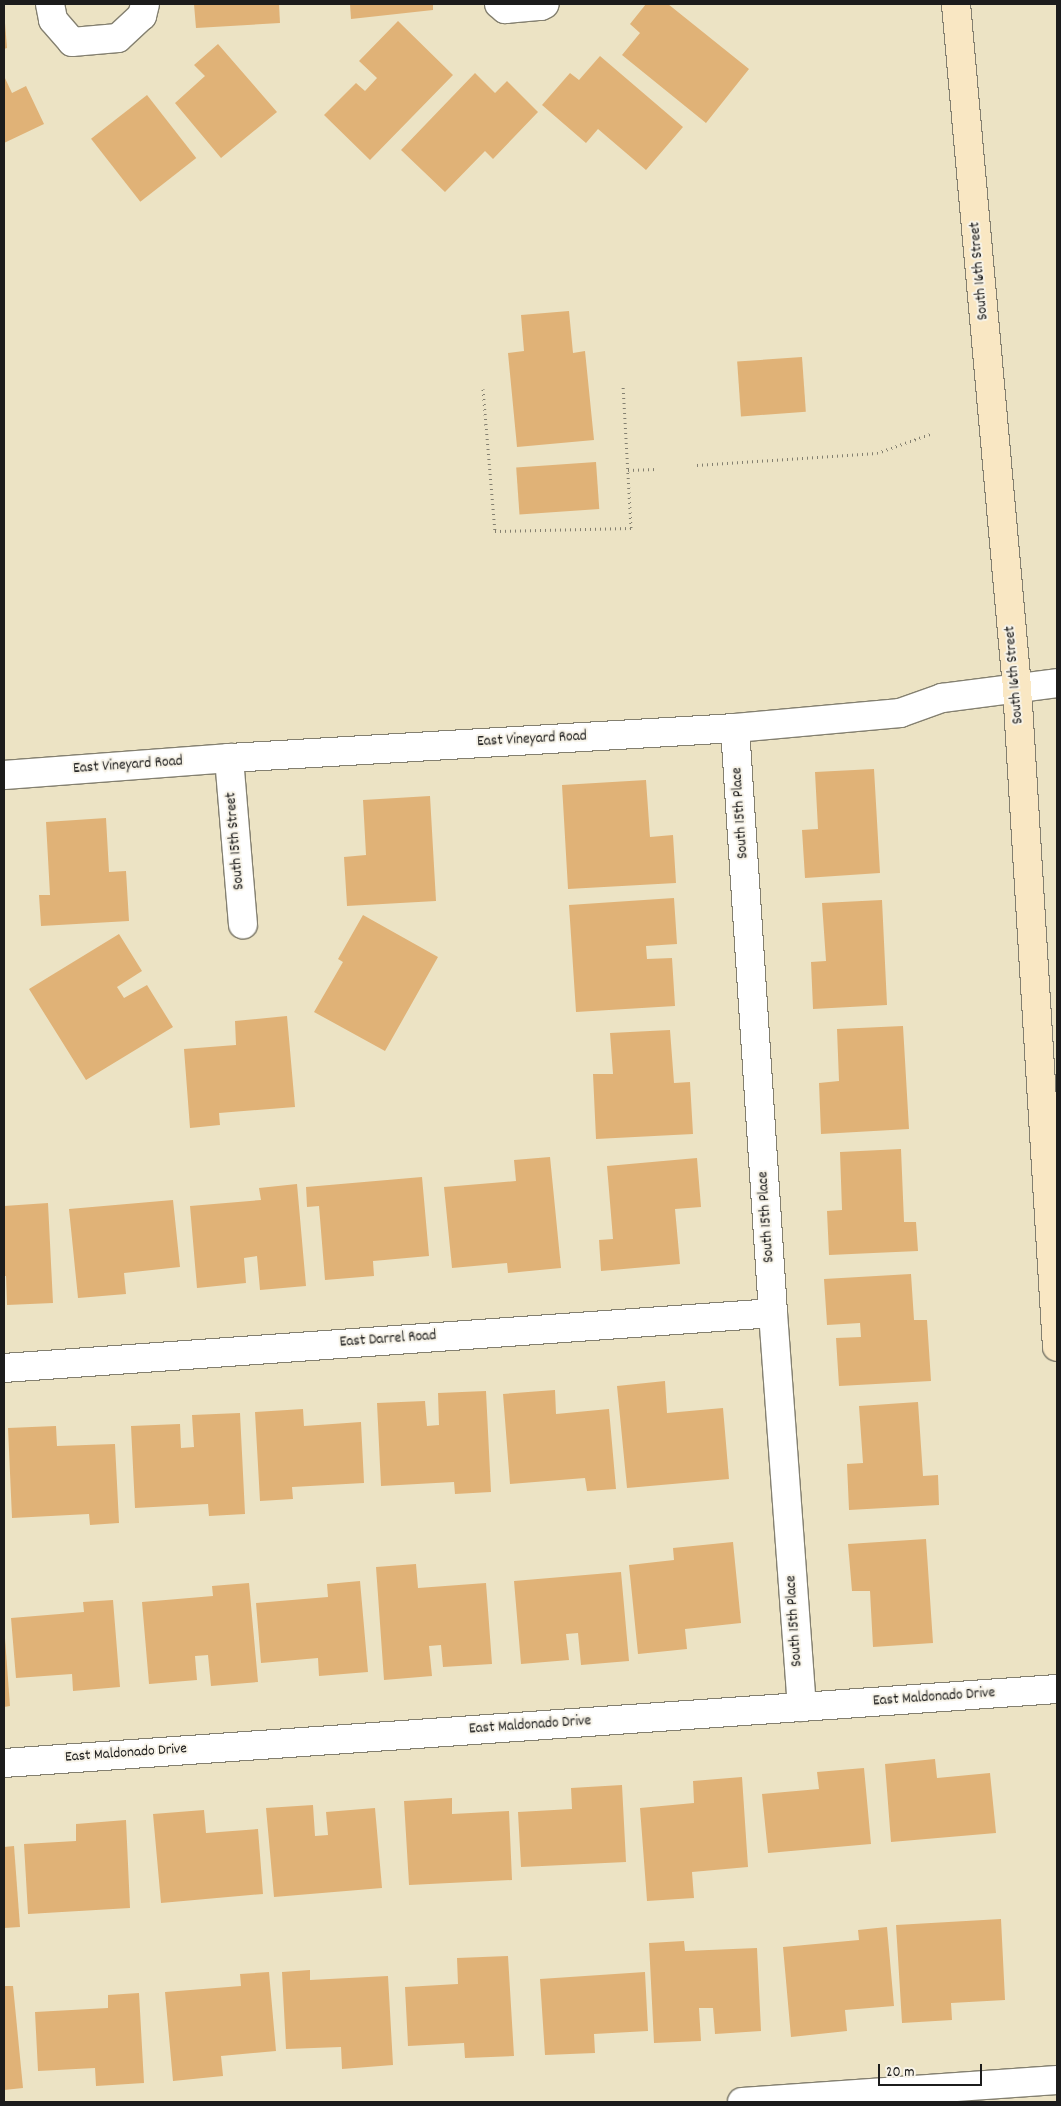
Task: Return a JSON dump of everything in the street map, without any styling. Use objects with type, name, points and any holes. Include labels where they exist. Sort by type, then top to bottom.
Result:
[{"type":"main road","name":"South 16th Street","points":[[956,4],[1017,688],[1057,1330]]},
{"type":"street","points":[[50,4],[52,20],[72,42],[118,38],[142,16],[145,4]]},
{"type":"street","points":[[499,4],[505,9],[545,4]]},
{"type":"street","name":"East Vineyard Road","points":[[4,775],[229,758],[735,728],[900,712],[942,698],[1057,683]]},
{"type":"street","name":"South 15th Place","points":[[735,728],[773,1313],[802,1707]]},
{"type":"street","name":"South 15th Street","points":[[229,758],[243,924]]},
{"type":"street","name":"East Darrel Road","points":[[4,1368],[773,1313]]},
{"type":"street","name":"East Maldonado Drive","points":[[4,1763],[1057,1690]]},
{"type":"street","points":[[742,2102],[823,2099],[1057,2080]]},
{"type":"path","points":[[483,389],[496,531],[632,528],[622,386]]},
{"type":"path","points":[[697,465],[877,453],[933,433]]},
{"type":"path","points":[[628,470],[656,469]]},
{"type":"building","points":[[194,4],[279,4],[280,23],[196,28]]},
{"type":"building","points":[[350,4],[433,4],[433,10],[351,19]]},
{"type":"building","points":[[646,4],[668,4],[749,69],[706,123],[622,55],[640,33],[630,24]]},
{"type":"building","points":[[398,21],[453,75],[370,160],[324,115],[356,83],[365,91],[377,78],[359,61]]},
{"type":"building","points":[[4,23],[7,48],[4,49]]},
{"type":"building","points":[[218,44],[277,112],[221,158],[175,103],[205,76],[194,65]]},
{"type":"building","points":[[600,56],[683,127],[646,170],[598,129],[586,143],[542,105],[570,73],[579,80]]},
{"type":"building","points":[[475,73],[495,93],[507,81],[538,112],[493,159],[485,151],[445,192],[401,150]]},
{"type":"building","points":[[4,76],[12,93],[26,86],[44,124],[4,143]]},
{"type":"building","points":[[147,95],[196,158],[140,202],[91,139]]},
{"type":"building","points":[[569,311],[573,353],[585,351],[594,440],[517,447],[508,353],[524,351],[521,315]]},
{"type":"building","points":[[802,357],[806,412],[741,416],[737,362]]},
{"type":"building","points":[[596,462],[599,509],[519,514],[516,468]]},
{"type":"building","points":[[874,769],[880,873],[805,878],[802,830],[818,829],[815,772]]},
{"type":"building","points":[[646,780],[650,837],[673,835],[676,883],[568,889],[562,785]]},
{"type":"building","points":[[430,796],[436,901],[347,906],[344,857],[366,855],[363,800]]},
{"type":"building","points":[[106,818],[109,872],[126,871],[129,921],[41,926],[39,895],[50,895],[46,822]]},
{"type":"building","points":[[674,898],[677,944],[646,946],[647,959],[672,958],[675,1006],[576,1012],[569,905]]},
{"type":"building","points":[[882,900],[887,1005],[813,1009],[811,962],[826,961],[822,903]]},
{"type":"building","points":[[363,915],[438,957],[385,1051],[314,1012],[343,962],[338,959]]},
{"type":"building","points":[[119,934],[142,971],[117,987],[124,998],[147,985],[173,1027],[86,1080],[29,989]]},
{"type":"building","points":[[287,1016],[295,1107],[219,1113],[220,1125],[190,1128],[184,1049],[236,1045],[235,1021]]},
{"type":"building","points":[[903,1026],[909,1129],[821,1134],[819,1083],[839,1081],[837,1029]]},
{"type":"building","points":[[670,1030],[674,1083],[690,1082],[693,1134],[596,1139],[593,1074],[613,1074],[610,1033]]},
{"type":"building","points":[[901,1149],[904,1222],[916,1222],[918,1251],[829,1255],[827,1211],[842,1210],[840,1152]]},
{"type":"building","points":[[550,1157],[561,1268],[508,1273],[507,1263],[452,1268],[444,1187],[516,1181],[514,1160]]},
{"type":"building","points":[[697,1158],[701,1207],[675,1209],[680,1264],[601,1271],[599,1240],[613,1239],[607,1166]]},
{"type":"building","points":[[422,1177],[429,1256],[373,1261],[374,1276],[325,1280],[319,1206],[307,1207],[306,1187]]},
{"type":"building","points":[[297,1184],[306,1286],[260,1290],[257,1256],[244,1258],[246,1283],[197,1288],[190,1206],[261,1200],[259,1188]]},
{"type":"building","points":[[173,1200],[180,1267],[124,1273],[126,1294],[78,1298],[69,1209]]},
{"type":"building","points":[[48,1203],[53,1303],[7,1305],[6,1276],[4,1276],[4,1206]]},
{"type":"building","points":[[911,1274],[914,1320],[927,1320],[931,1381],[839,1386],[836,1338],[861,1337],[860,1323],[827,1325],[824,1279]]},
{"type":"building","points":[[665,1381],[667,1413],[723,1408],[729,1479],[627,1488],[617,1386]]},
{"type":"building","points":[[555,1390],[556,1414],[609,1409],[616,1489],[587,1491],[585,1478],[510,1484],[503,1394]]},
{"type":"building","points":[[486,1391],[491,1492],[455,1494],[454,1482],[381,1486],[377,1403],[425,1401],[427,1426],[439,1425],[438,1393]]},
{"type":"building","points":[[918,1402],[923,1476],[938,1475],[939,1505],[849,1510],[847,1464],[863,1463],[859,1406]]},
{"type":"building","points":[[303,1409],[304,1426],[361,1422],[364,1483],[292,1487],[293,1499],[260,1501],[255,1412]]},
{"type":"building","points":[[240,1413],[245,1514],[209,1516],[208,1504],[135,1508],[131,1426],[180,1424],[181,1448],[194,1447],[192,1415]]},
{"type":"building","points":[[56,1426],[57,1446],[115,1444],[119,1523],[90,1525],[89,1514],[12,1518],[8,1428]]},
{"type":"building","points":[[926,1539],[933,1643],[873,1647],[870,1591],[852,1591],[848,1544]]},
{"type":"building","points":[[733,1542],[741,1623],[685,1629],[687,1649],[638,1654],[629,1565],[674,1560],[673,1548]]},
{"type":"building","points":[[416,1564],[418,1588],[486,1583],[492,1664],[443,1667],[441,1645],[429,1646],[432,1676],[384,1680],[376,1567]]},
{"type":"building","points":[[621,1572],[629,1661],[581,1665],[578,1633],[566,1634],[569,1660],[521,1664],[514,1581]]},
{"type":"building","points":[[360,1581],[368,1672],[319,1676],[318,1658],[261,1663],[256,1603],[328,1597],[327,1584]]},
{"type":"building","points":[[249,1583],[258,1682],[211,1686],[208,1655],[195,1656],[197,1680],[149,1684],[142,1602],[213,1596],[212,1586]]},
{"type":"building","points":[[113,1600],[120,1687],[73,1691],[72,1674],[16,1678],[11,1618],[84,1612],[83,1602]]},
{"type":"building","points":[[4,1625],[10,1706],[4,1707]]},
{"type":"building","points":[[935,1759],[937,1778],[990,1773],[996,1833],[891,1842],[885,1764]]},
{"type":"building","points":[[864,1768],[871,1844],[768,1853],[762,1794],[819,1789],[817,1772]]},
{"type":"building","points":[[742,1777],[748,1867],[692,1872],[694,1898],[647,1901],[640,1808],[694,1803],[693,1781]]},
{"type":"building","points":[[622,1785],[626,1862],[521,1867],[518,1812],[572,1809],[571,1788]]},
{"type":"building","points":[[452,1798],[452,1814],[509,1811],[512,1880],[409,1885],[404,1801]]},
{"type":"building","points":[[313,1805],[315,1836],[328,1835],[326,1812],[375,1808],[382,1888],[274,1897],[266,1808]]},
{"type":"building","points":[[204,1810],[206,1833],[258,1829],[263,1894],[161,1903],[153,1814]]},
{"type":"building","points":[[126,1820],[130,1908],[28,1914],[24,1844],[76,1841],[76,1824]]},
{"type":"building","points":[[14,1846],[20,1927],[4,1928],[4,1847]]},
{"type":"building","points":[[1001,1919],[1005,2000],[951,2003],[952,2020],[902,2023],[896,1925]]},
{"type":"building","points":[[887,1927],[894,2006],[845,2010],[847,2031],[791,2037],[783,1947],[859,1940],[858,1930]]},
{"type":"building","points":[[684,1941],[685,1951],[757,1948],[761,2031],[715,2034],[713,2008],[699,2008],[701,2041],[654,2043],[649,1943]]},
{"type":"building","points":[[508,1956],[514,2056],[465,2058],[464,2043],[408,2046],[405,1987],[458,1984],[457,1958]]},
{"type":"building","points":[[310,1970],[310,1980],[388,1976],[393,2065],[342,2069],[341,2047],[286,2049],[282,1972]]},
{"type":"building","points":[[269,1972],[276,2051],[221,2056],[223,2076],[173,2081],[165,1992],[241,1986],[240,1974]]},
{"type":"building","points":[[645,1972],[648,2031],[594,2034],[595,2053],[545,2055],[540,1979]]},
{"type":"building","points":[[4,1986],[13,1986],[23,2088],[4,2090]]},
{"type":"building","points":[[139,1993],[144,2083],[96,2086],[95,2068],[38,2071],[35,2012],[108,2008],[108,1995]]}]
